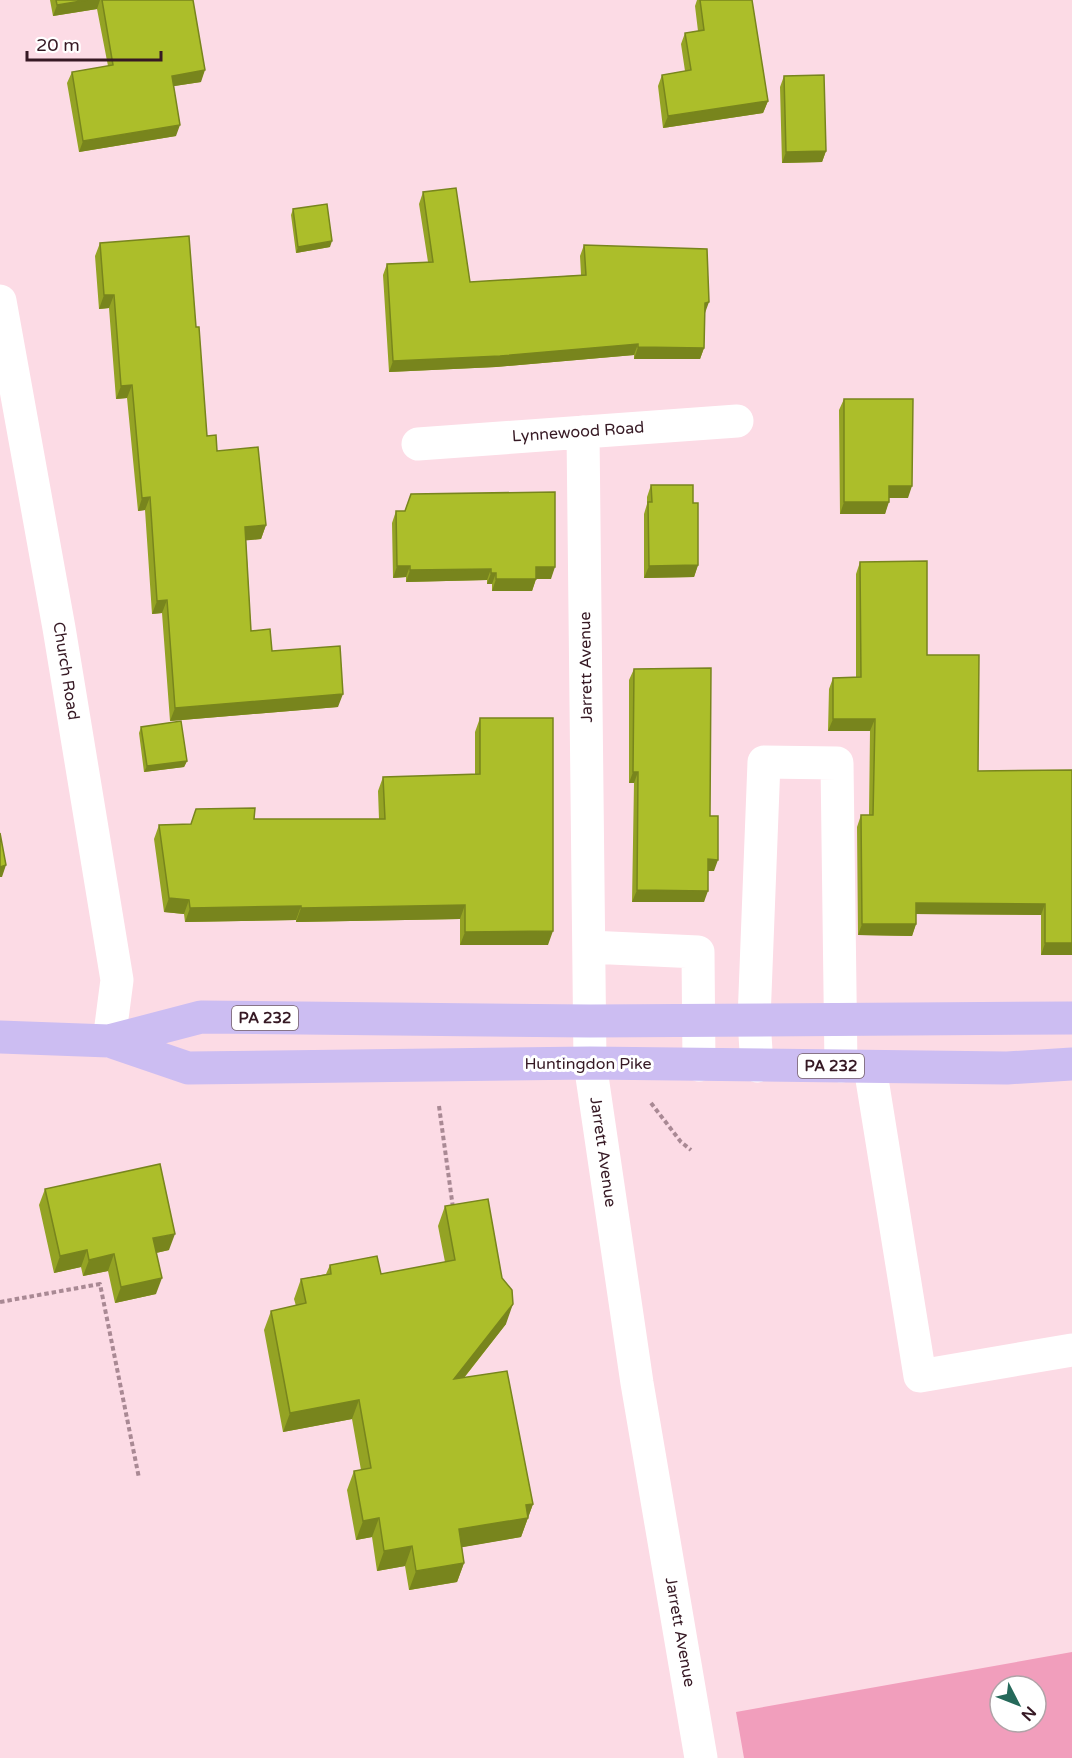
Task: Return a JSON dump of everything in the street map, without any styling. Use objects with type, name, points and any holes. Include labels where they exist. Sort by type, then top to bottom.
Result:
[{"type":"main road","name":"Huntingdon Pike","points":[[0,1037],[109,1041],[201,1017],[590,1022],[1072,1018]]},
{"type":"main road","name":"Huntingdon Pike","points":[[109,1041],[188,1068],[590,1063],[1007,1068],[1072,1064]]},
{"type":"street","name":"Church Road","points":[[0,301],[59,627],[117,980],[109,1041]]},
{"type":"street","name":"Lynnewood Road","points":[[418,444],[737,421]]},
{"type":"street","name":"Jarrett Avenue","points":[[583,432],[590,1063],[637,1383],[701,1758]]},
{"type":"street","points":[[757,1065],[753,1020],[764,762],[837,763],[840,1020],[856,1066],[920,1376],[1072,1350]]},
{"type":"street","points":[[589,947],[698,952],[699,1065]]},
{"type":"path","points":[[438,1099],[454,1216]]},
{"type":"path","points":[[646,1100],[691,1150]]},
{"type":"path","points":[[0,1302],[100,1284],[139,1478]]},
{"type":"shaded area","points":[[1072,1652],[1072,1758],[744,1758],[736,1712]]},
{"type":"building","points":[[56,0],[87,0],[57,5]]},
{"type":"building","points":[[102,0],[193,0],[205,70],[172,76],[180,125],[83,141],[72,72],[113,65]]},
{"type":"building","points":[[700,0],[752,0],[768,101],[668,116],[662,75],[691,70],[685,33],[704,30]]},
{"type":"building","points":[[824,75],[826,151],[786,152],[784,76]]},
{"type":"building","points":[[456,188],[470,282],[586,275],[584,245],[707,249],[709,302],[705,303],[704,348],[638,347],[638,344],[500,356],[393,361],[387,264],[433,262],[423,192]]},
{"type":"building","points":[[327,204],[332,241],[298,247],[293,209]]},
{"type":"building","points":[[189,236],[196,327],[199,327],[207,436],[216,435],[217,451],[258,447],[266,525],[245,527],[251,631],[270,629],[272,651],[340,646],[343,694],[175,708],[167,600],[157,601],[150,497],[142,498],[132,385],[121,386],[114,295],[104,295],[100,243]]},
{"type":"building","points":[[844,399],[913,399],[912,486],[889,486],[889,502],[844,502]]},
{"type":"building","points":[[651,485],[693,485],[693,503],[698,503],[698,565],[649,566],[648,502],[652,502]]},
{"type":"building","points":[[555,492],[555,567],[536,567],[536,579],[496,579],[496,573],[491,573],[491,569],[410,570],[410,566],[397,566],[396,511],[405,511],[411,494]]},
{"type":"building","points":[[927,561],[927,655],[979,655],[978,771],[1072,770],[1072,943],[1045,943],[1045,904],[916,903],[916,924],[862,924],[861,815],[873,815],[875,719],[833,719],[833,678],[861,677],[860,562]]},
{"type":"building","points":[[711,668],[710,816],[718,816],[718,860],[708,859],[708,891],[637,890],[638,772],[633,772],[634,669]]},
{"type":"building","points":[[480,718],[553,718],[553,931],[465,932],[465,905],[190,908],[189,900],[169,898],[159,825],[191,824],[196,809],[255,808],[254,819],[385,819],[383,777],[480,774]]},
{"type":"building","points":[[181,721],[187,761],[147,766],[141,727]]},
{"type":"building","points":[[0,833],[6,865],[0,867]]},
{"type":"building","points":[[160,1164],[175,1234],[153,1238],[162,1278],[121,1287],[114,1254],[89,1260],[87,1250],[60,1256],[45,1189]]},
{"type":"building","points":[[488,1199],[502,1278],[512,1290],[513,1304],[454,1379],[507,1371],[533,1504],[526,1505],[528,1518],[459,1529],[464,1563],[416,1571],[412,1546],[384,1551],[379,1518],[363,1521],[354,1471],[371,1468],[359,1400],[290,1413],[271,1311],[306,1303],[301,1279],[331,1274],[330,1265],[377,1256],[381,1274],[455,1260],[445,1206]]}]
